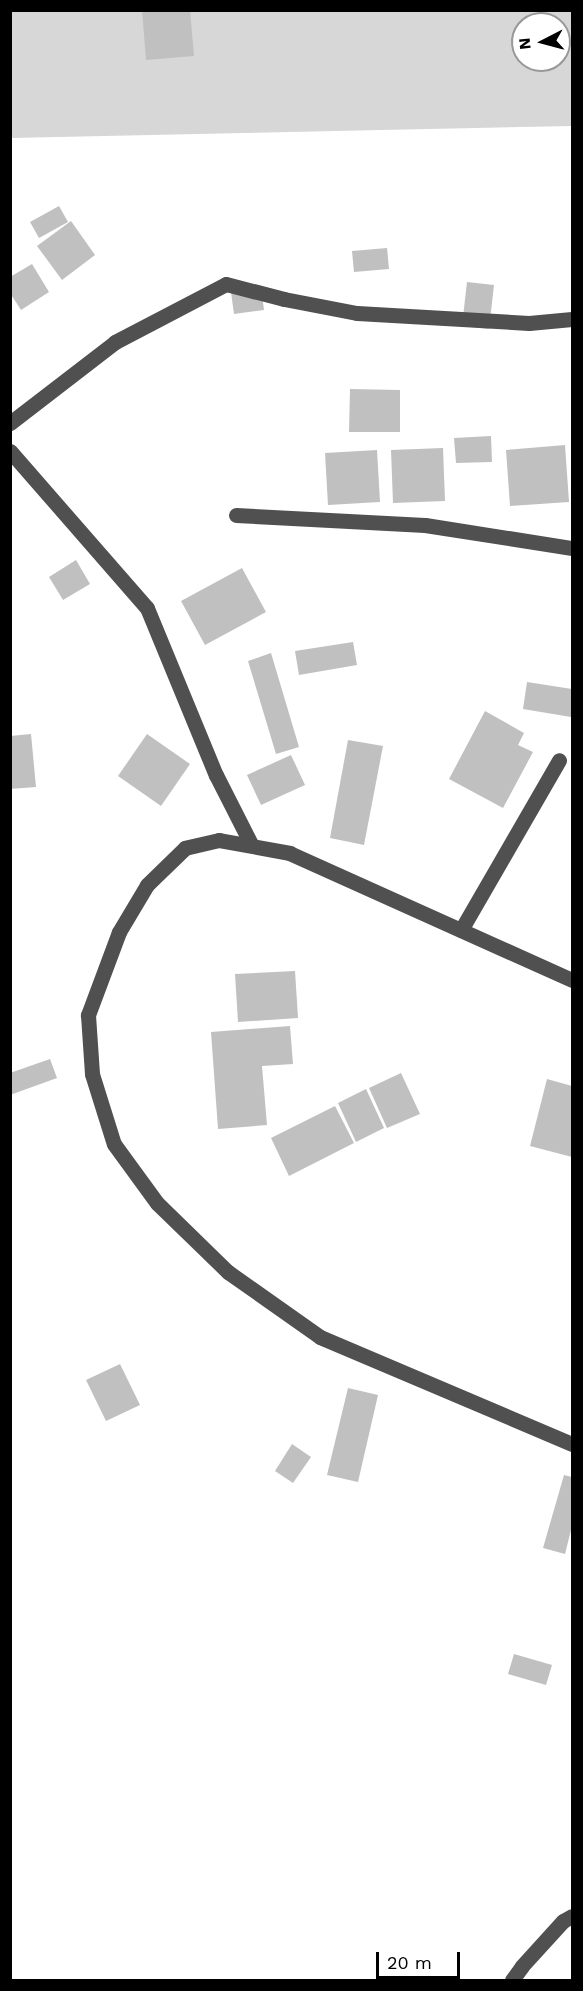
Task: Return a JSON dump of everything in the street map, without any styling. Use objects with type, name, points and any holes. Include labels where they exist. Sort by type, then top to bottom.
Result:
[{"type":"street","points":[[10,423],[115,342],[226,284],[357,314],[529,323],[573,319]]},
{"type":"street","points":[[10,451],[147,608],[216,775],[251,844]]},
{"type":"street","points":[[236,515],[425,525],[573,548]]},
{"type":"street","points":[[461,930],[559,760]]},
{"type":"street","points":[[573,980],[290,853],[251,844],[219,840],[184,848],[147,885],[119,932],[88,1015],[92,1074],[114,1144],[157,1203],[228,1272],[320,1337],[573,1444]]},
{"type":"street","points":[[512,1980],[563,1921],[573,1916]]},
{"type":"shaded area","points":[[10,11],[572,11],[572,126],[11,138]]},
{"type":"building","points":[[142,10],[190,10],[194,56],[146,60]]},
{"type":"building","points":[[59,206],[68,222],[39,238],[30,222]]},
{"type":"building","points":[[71,221],[95,255],[62,280],[37,246]]},
{"type":"building","points":[[387,248],[389,269],[354,272],[352,251]]},
{"type":"building","points":[[32,264],[49,292],[21,310],[10,293],[10,277]]},
{"type":"building","points":[[467,282],[494,285],[489,329],[462,326]]},
{"type":"building","points":[[261,288],[264,310],[234,314],[231,292]]},
{"type":"building","points":[[350,389],[400,390],[400,432],[349,432]]},
{"type":"building","points":[[491,436],[492,462],[456,463],[454,438]]},
{"type":"building","points":[[565,445],[569,502],[510,506],[506,450]]},
{"type":"building","points":[[443,448],[445,501],[393,503],[391,450]]},
{"type":"building","points":[[377,450],[380,502],[328,505],[325,453]]},
{"type":"building","points":[[76,560],[90,584],[63,600],[49,577]]},
{"type":"building","points":[[242,568],[266,612],[205,645],[181,601]]},
{"type":"building","points":[[353,642],[357,665],[299,675],[295,651]]},
{"type":"building","points":[[271,653],[299,747],[276,754],[248,661]]},
{"type":"building","points":[[527,682],[572,689],[571,717],[523,709]]},
{"type":"building","points":[[485,711],[524,733],[518,745],[533,752],[503,808],[449,779]]},
{"type":"building","points":[[31,734],[36,787],[10,789],[10,736]]},
{"type":"building","points":[[147,734],[190,764],[161,806],[118,776]]},
{"type":"building","points":[[348,740],[383,746],[364,845],[330,838]]},
{"type":"building","points":[[291,755],[305,785],[261,805],[247,775]]},
{"type":"building","points":[[295,971],[298,1018],[238,1022],[235,974]]},
{"type":"building","points":[[290,1026],[293,1064],[262,1066],[267,1125],[218,1129],[211,1032]]},
{"type":"building","points":[[50,1059],[57,1078],[10,1095],[10,1073]]},
{"type":"building","points":[[401,1073],[420,1114],[387,1128],[369,1088]]},
{"type":"building","points":[[547,1079],[572,1086],[572,1157],[530,1146]]},
{"type":"building","points":[[366,1089],[384,1128],[356,1142],[338,1103]]},
{"type":"building","points":[[335,1106],[354,1143],[289,1176],[271,1138]]},
{"type":"building","points":[[120,1364],[140,1405],[106,1421],[86,1380]]},
{"type":"building","points":[[348,1388],[378,1395],[358,1482],[327,1475]]},
{"type":"building","points":[[292,1444],[311,1457],[293,1483],[275,1471]]},
{"type":"building","points":[[564,1475],[572,1477],[572,1526],[565,1554],[543,1548]]},
{"type":"building","points":[[514,1654],[552,1665],[546,1685],[508,1674]]}]
